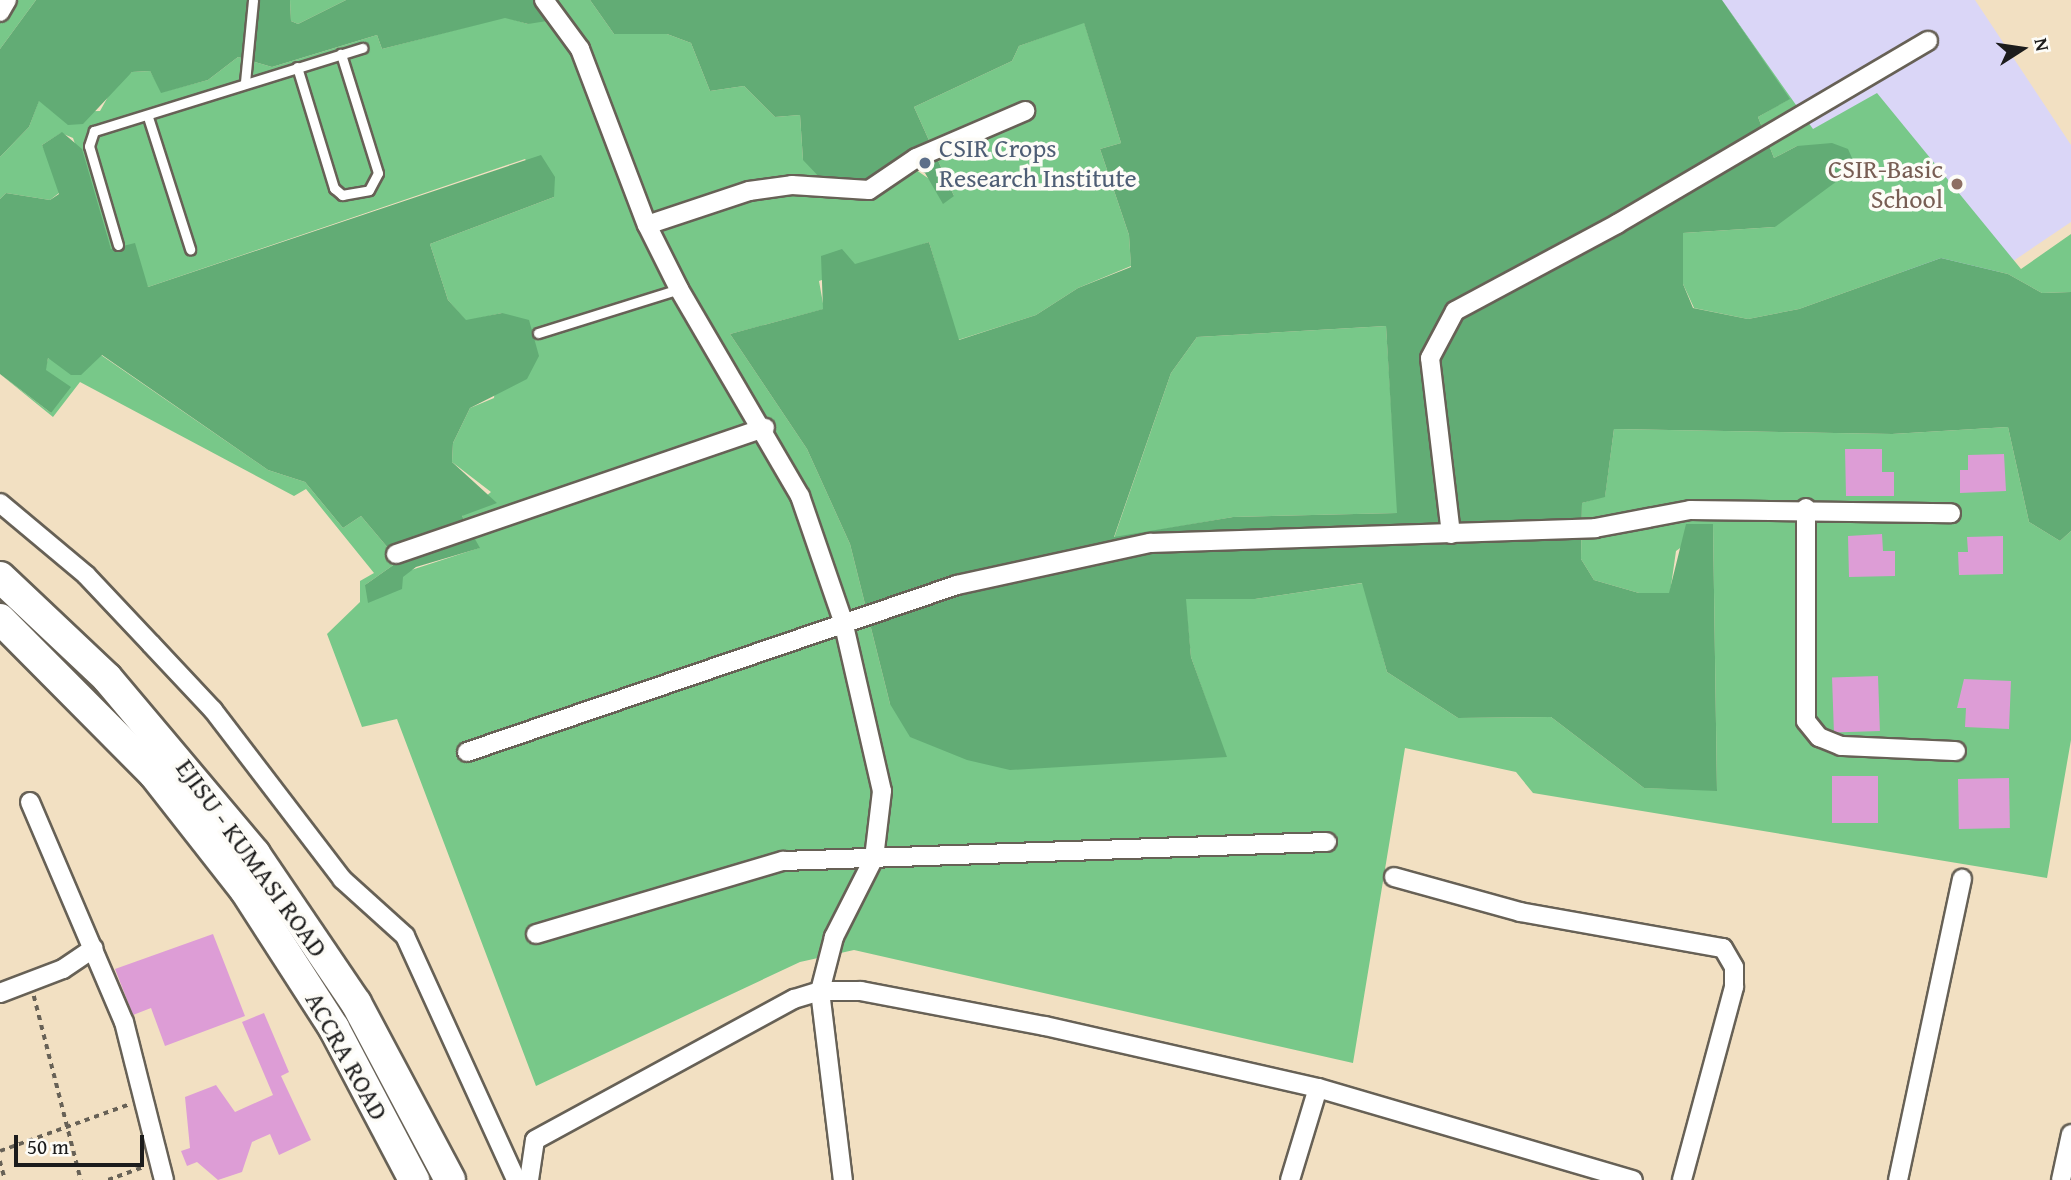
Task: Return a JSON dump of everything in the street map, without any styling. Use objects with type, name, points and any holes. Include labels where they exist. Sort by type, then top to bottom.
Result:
[{"type":"highway","name":"EJISU - KUMASI ROAD","points":[[0,577],[107,678],[255,854],[356,1003],[450,1180]]},
{"type":"highway","name":"ACCRA ROAD","points":[[0,619],[154,774],[245,890],[334,1028],[414,1180]]},
{"type":"street","points":[[0,12],[7,0]]},
{"type":"street","points":[[544,0],[580,49],[647,225],[679,289],[765,428],[800,496],[844,621],[882,792],[874,858],[834,937],[820,991],[843,1180]]},
{"type":"street","points":[[1451,534],[1430,358],[1439,331],[1455,310],[1617,224],[1928,41]]},
{"type":"street","points":[[647,225],[749,191],[792,185],[869,190],[916,158],[1025,111]]},
{"type":"street","points":[[396,554],[765,428]]},
{"type":"street","points":[[0,503],[86,575],[169,663],[342,879],[405,936],[516,1180]]},
{"type":"street","points":[[1806,508],[1806,721],[1819,737],[1841,746],[1956,751]]},
{"type":"street","points":[[467,752],[844,621],[957,585],[1150,543],[1595,528],[1690,510],[1806,508],[1951,513]]},
{"type":"street","points":[[30,802],[124,1022],[141,1100],[164,1180]]},
{"type":"street","points":[[536,934],[736,870],[874,858],[1327,842]]},
{"type":"street","points":[[1394,877],[1531,914],[1723,948],[1734,967],[1734,987],[1682,1180]]},
{"type":"street","points":[[1898,1180],[1962,879]]},
{"type":"street","points":[[0,993],[31,983],[94,948]]},
{"type":"street","points":[[529,1180],[535,1140],[820,991],[861,991],[1032,1023],[1318,1088],[1633,1180]]},
{"type":"street","points":[[1290,1180],[1318,1088]]},
{"type":"street","points":[[2061,1180],[2071,1133]]},
{"type":"lane","points":[[245,82],[253,0]]},
{"type":"lane","points":[[118,245],[90,136],[245,82],[362,48]]},
{"type":"lane","points":[[297,67],[334,188],[342,195],[369,190],[378,184],[376,163],[341,54]]},
{"type":"lane","points":[[148,117],[190,249]]},
{"type":"lane","points":[[538,333],[679,289]]},
{"type":"path","points":[[31,983],[81,1180]]},
{"type":"path","points":[[0,1151],[141,1100]]},
{"type":"path","points":[[0,1161],[5,1180]]},
{"type":"path","points":[[108,1180],[159,1161]]},
{"type":"shaded area","name":"CSIR-Basic School","points":[[1719,0],[1975,0],[2071,145],[2071,222],[1932,316]]},
{"type":"green space","points":[[0,0],[36,0],[0,49]]},
{"type":"green space","points":[[36,0],[290,0],[291,21],[298,24],[346,0],[535,0],[548,12],[547,21],[528,24],[505,18],[382,49],[377,35],[272,67],[238,57],[208,80],[161,93],[150,71],[132,72],[83,124],[68,125],[39,101],[29,127],[0,157],[0,49]]},
{"type":"green space","points":[[290,0],[346,0],[298,24],[291,21]]},
{"type":"green space","points":[[535,0],[590,0],[614,34],[667,34],[691,43],[710,91],[744,86],[775,117],[800,115],[803,160],[903,161],[954,196],[914,107],[1012,61],[1019,46],[1084,22],[1121,143],[1100,149],[1129,235],[1131,266],[1078,288],[1036,315],[958,340],[929,242],[819,281],[824,309],[730,334],[807,449],[850,544],[890,704],[1226,757],[1191,657],[1185,598],[1255,599],[1363,583],[1387,672],[1458,718],[1551,717],[1644,788],[1717,790],[1713,524],[1676,551],[1670,593],[1639,593],[1594,580],[1581,559],[1582,503],[1605,496],[1614,429],[1892,434],[2008,427],[2029,522],[2060,541],[2071,531],[2071,740],[2047,878],[1533,793],[1516,772],[1405,748],[1353,1063],[854,950],[800,962],[536,1086],[397,719],[362,727],[327,634],[360,602],[360,581],[374,573],[306,489],[294,496],[80,382],[53,417],[0,374],[51,413],[56,378],[45,370],[48,358],[81,374],[101,355],[268,470],[305,482],[343,528],[361,516],[399,561],[365,585],[479,548],[462,516],[491,492],[452,462],[453,443],[470,408],[494,398],[502,313],[466,321],[448,300],[430,244],[554,197],[525,159],[148,287],[111,250],[73,138],[61,133],[42,145],[59,179],[59,193],[50,200],[6,193],[0,199],[0,157],[29,127],[39,100],[53,112],[100,111],[114,86],[132,72],[150,71],[162,92],[208,80],[238,57],[272,67],[377,35],[382,49],[505,17],[528,24],[548,12]]},
{"type":"green space","points":[[590,0],[1722,0],[1790,99],[1758,117],[1774,158],[1797,146],[1832,143],[1848,149],[1856,167],[1775,227],[1683,233],[1683,284],[1693,308],[1748,319],[1799,309],[1941,258],[2008,274],[2042,293],[2071,292],[2071,531],[2060,541],[2029,522],[2008,427],[1892,434],[1614,429],[1605,497],[1582,503],[1581,559],[1594,580],[1639,593],[1669,593],[1686,524],[1713,524],[1717,791],[1644,788],[1551,717],[1458,718],[1387,672],[1362,583],[1255,599],[1186,599],[1191,657],[1227,757],[1010,770],[967,760],[910,737],[890,704],[850,544],[807,449],[730,334],[823,309],[821,256],[842,249],[855,264],[929,242],[959,340],[1036,315],[1078,288],[1131,267],[1129,235],[1100,149],[1121,143],[1084,23],[1019,46],[1012,61],[914,107],[954,196],[943,204],[925,173],[904,161],[869,181],[823,181],[803,160],[800,115],[775,117],[744,86],[710,91],[691,43],[667,34],[614,34]],"holes":[[[1386,326],[1397,513],[1233,517],[1114,537],[1171,373],[1197,337]]]},
{"type":"green space","points":[[1722,0],[1813,129],[1877,93],[2021,269],[2071,234],[2071,292],[2042,293],[2008,274],[1941,258],[1799,309],[1748,319],[1694,308],[1683,284],[1683,233],[1775,227],[1797,146],[1774,158],[1758,117],[1789,99]]},
{"type":"green space","points":[[62,132],[82,149],[111,249],[135,243],[148,287],[541,155],[555,177],[554,197],[430,244],[448,300],[466,320],[502,313],[529,320],[539,356],[527,379],[470,408],[453,443],[452,462],[497,503],[462,516],[480,548],[416,567],[403,577],[402,589],[368,603],[365,585],[399,561],[361,516],[343,528],[305,482],[268,470],[102,355],[81,375],[71,375],[48,358],[46,370],[71,387],[51,413],[0,374],[0,199],[6,193],[50,200],[59,194],[42,145]]},
{"type":"green space","points":[[1386,326],[1398,513],[1233,517],[1114,538],[1171,373],[1197,337]]},
{"type":"building","points":[[1845,449],[1882,449],[1882,472],[1894,472],[1894,496],[1846,496]]},
{"type":"building","points":[[2004,454],[2006,491],[1960,493],[1960,470],[1968,470],[1968,455]]},
{"type":"building","points":[[1882,534],[1883,551],[1895,551],[1895,576],[1849,577],[1848,536]]},
{"type":"building","points":[[2003,536],[2003,574],[1959,575],[1958,552],[1968,552],[1967,537]]},
{"type":"building","points":[[1878,676],[1880,731],[1834,733],[1832,678]]},
{"type":"building","points":[[1964,679],[2011,681],[2009,729],[1965,727],[1966,708],[1957,708]]},
{"type":"building","points":[[1832,776],[1878,776],[1878,823],[1832,823]]},
{"type":"building","points":[[2009,778],[2010,828],[1959,829],[1958,779]]},
{"type":"building","points":[[213,934],[245,1016],[165,1046],[151,1008],[133,1015],[115,969]]},
{"type":"building","points":[[264,1013],[289,1072],[281,1076],[311,1140],[279,1155],[270,1134],[252,1142],[242,1172],[218,1180],[197,1162],[187,1166],[181,1151],[190,1148],[185,1097],[216,1085],[235,1112],[273,1095],[242,1022]]},
{"type":"place","name":"CSIR Crops Research Institute","points":[[925,163]]},
{"type":"place","name":"CSIR-Basic School","points":[[1957,184]]}]
